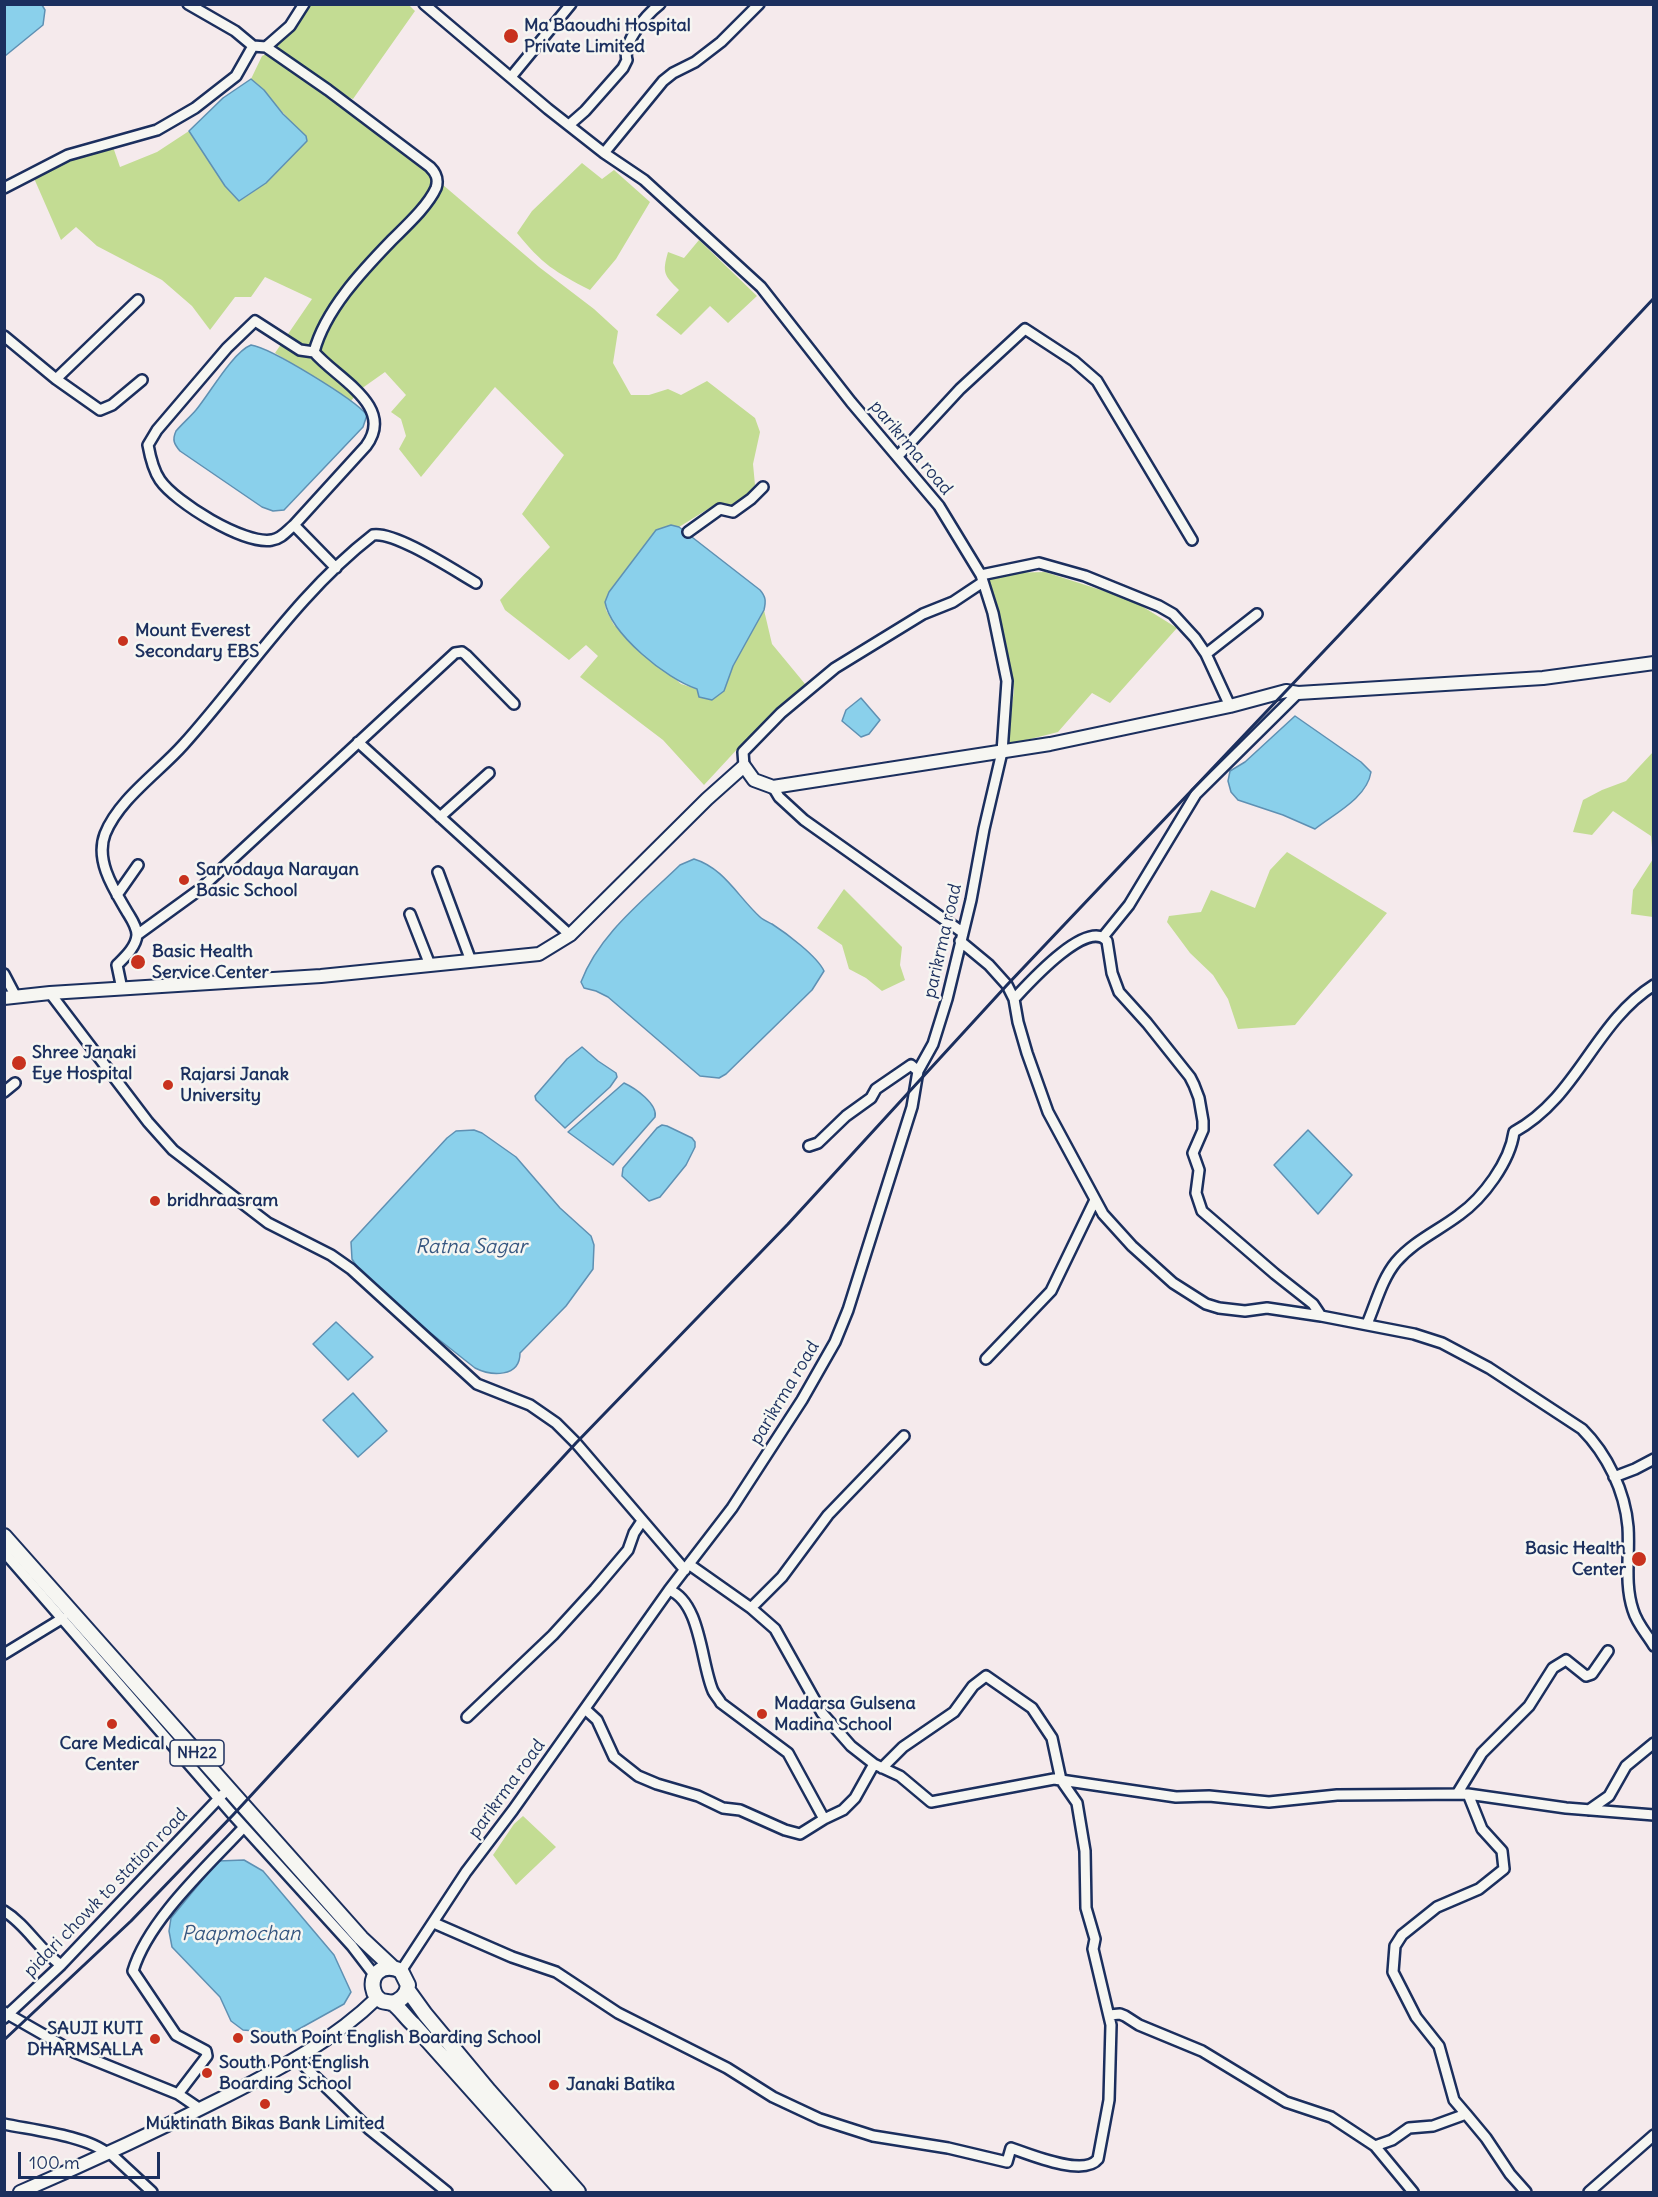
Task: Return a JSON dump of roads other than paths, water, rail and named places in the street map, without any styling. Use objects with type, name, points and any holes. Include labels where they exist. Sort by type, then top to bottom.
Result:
[{"type":"highway","name":"NH22","points":[[4,1536],[224,1793],[361,1938],[407,1980],[408,1989],[424,2014],[475,2074],[566,2190]]},
{"type":"highway","points":[[377,1998],[372,1983],[375,1976],[385,1968],[397,1969]]},
{"type":"highway","points":[[391,2003],[402,1999],[408,1989]]},
{"type":"highway","name":"NH22","points":[[377,1998],[391,2003],[413,2024],[566,2190]]},
{"type":"main road","points":[[10,996],[321,976],[539,954],[570,935],[707,799],[744,766],[754,780],[773,787],[1002,752],[1230,706],[1286,691],[1298,693],[1544,678],[1653,663]]},
{"type":"main road","points":[[20,2193],[200,2109],[297,2059],[366,2009],[377,1998]]},
{"type":"street","points":[[188,4],[226,25],[253,46],[266,47],[328,90],[436,173],[436,188],[412,221],[360,272],[321,330],[314,352]]},
{"type":"street","points":[[266,47],[290,26],[304,4]]},
{"type":"street","name":"parikrma road","points":[[397,1969],[434,1923],[466,1872],[764,1460],[835,1342],[848,1310],[912,1107],[918,1071],[933,1044],[947,999],[971,900],[984,829],[1002,752],[1007,681],[993,613],[982,579],[939,507],[851,402],[761,286],[644,180],[568,125],[424,4]]},
{"type":"street","points":[[511,77],[571,4]]},
{"type":"street","points":[[568,125],[585,111],[623,68],[627,60],[625,54],[629,42],[642,22],[660,4]]},
{"type":"street","points":[[604,153],[663,81],[695,62],[721,42],[759,4]]},
{"type":"street","points":[[4,188],[68,155],[157,130],[186,114],[236,76],[253,46]]},
{"type":"street","points":[[56,379],[138,300]]},
{"type":"street","points":[[255,321],[300,350],[314,352],[374,411],[375,432],[366,446],[294,525],[280,538],[266,541],[232,531],[218,524],[177,498],[160,480],[147,445],[157,430],[227,348],[255,321]]},
{"type":"street","points":[[898,456],[960,389],[1025,329],[1074,361],[1097,381],[1192,540]]},
{"type":"street","points":[[4,336],[56,379],[100,410],[112,405],[142,380]]},
{"type":"street","points":[[688,532],[720,509],[733,512],[752,500],[763,487]]},
{"type":"street","points":[[294,525],[336,568]]},
{"type":"street","points":[[122,989],[117,964],[132,948],[136,935],[132,920],[106,874],[103,860],[104,837],[119,810],[173,757],[216,709],[294,612],[365,541],[378,534],[386,536],[428,554],[476,583]]},
{"type":"street","points":[[744,766],[743,752],[760,733],[835,668],[923,614],[953,602],[982,579],[1039,563],[1085,576],[1173,614],[1206,654],[1230,706]]},
{"type":"street","points":[[1206,654],[1257,614]]},
{"type":"street","points":[[136,935],[199,890],[451,656],[459,652],[466,655],[514,704]]},
{"type":"street","points":[[1103,937],[1129,905],[1196,794],[1298,693]]},
{"type":"street","points":[[358,742],[570,935]]},
{"type":"street","points":[[440,817],[489,773]]},
{"type":"street","points":[[773,787],[792,810],[816,830],[961,937],[1006,985],[1014,999],[1027,1053],[1048,1112],[1095,1200],[1103,1214],[1132,1246],[1173,1283],[1206,1304],[1231,1311],[1266,1308],[1366,1324],[1414,1334],[1442,1343],[1489,1368],[1582,1429],[1602,1450],[1610,1463],[1628,1526],[1628,1573],[1633,1611],[1653,1646]]},
{"type":"street","points":[[117,895],[138,865]]},
{"type":"street","points":[[438,872],[471,961]]},
{"type":"street","points":[[410,915],[430,965]]},
{"type":"street","points":[[1014,999],[1066,949],[1095,935],[1107,941],[1112,973],[1119,992],[1190,1077],[1199,1098],[1203,1130],[1193,1153],[1199,1170],[1196,1193],[1202,1211],[1275,1275],[1313,1304],[1321,1317]]},
{"type":"street","points":[[4,974],[10,996]]},
{"type":"street","points":[[1366,1324],[1388,1272],[1397,1261],[1422,1239],[1461,1214],[1477,1198],[1497,1174],[1513,1140],[1514,1132],[1529,1124],[1569,1085],[1611,1024],[1627,1007],[1653,986]]},
{"type":"street","points":[[50,993],[148,1122],[173,1150],[268,1223],[331,1255],[351,1269],[477,1384],[530,1405],[556,1423],[576,1443],[642,1521],[687,1568],[751,1608],[775,1629],[822,1713],[851,1746],[878,1766],[900,1776],[931,1802],[1054,1779],[1176,1797],[1209,1796],[1269,1803],[1337,1796],[1468,1794],[1589,1810],[1653,1815]]},
{"type":"street","points":[[809,1146],[818,1143],[846,1116],[872,1098],[876,1089],[898,1073],[911,1065],[918,1071]]},
{"type":"street","points":[[4,1092],[15,1083]]},
{"type":"street","points":[[986,1359],[1051,1291],[1095,1200]]},
{"type":"street","points":[[751,1608],[782,1577],[828,1515],[904,1436]]},
{"type":"street","points":[[1614,1477],[1635,1470],[1653,1459]]},
{"type":"street","points":[[467,1717],[553,1635],[595,1589],[628,1550],[634,1533],[642,1521]]},
{"type":"street","name":"NH22","points":[[4,1552],[224,1793],[244,1827],[352,1946],[375,1976]]},
{"type":"street","points":[[669,1590],[678,1594],[688,1606],[705,1658],[713,1692],[721,1703],[788,1753],[824,1819]]},
{"type":"street","points":[[4,1654],[63,1618]]},
{"type":"street","points":[[1457,1794],[1482,1753],[1529,1706],[1553,1668],[1566,1660],[1586,1676],[1592,1674],[1608,1651]]},
{"type":"street","points":[[434,1923],[512,1957],[556,1972],[618,2013],[727,2068],[767,2093],[820,2119],[873,2136],[948,2148],[1007,2162],[1011,2148],[1067,2165],[1092,2165],[1098,2158],[1109,2100],[1109,2015],[1093,1949],[1095,1939],[1086,1908],[1085,1851],[1081,1822],[1077,1803],[1061,1780],[1052,1738],[1032,1708],[986,1676],[973,1686],[954,1712],[878,1766],[855,1798],[843,1810],[801,1834],[785,1830],[740,1810],[723,1808],[698,1796],[638,1776],[615,1757],[597,1720],[585,1709]]},
{"type":"street","points":[[1589,1810],[1609,1796],[1626,1766],[1653,1743]]},
{"type":"street","name":"pidari chowk to station road","points":[[6,2015],[61,1965],[224,1793]]},
{"type":"street","points":[[1468,1794],[1482,1829],[1502,1851],[1504,1869],[1479,1888],[1437,1907],[1402,1935],[1395,1946],[1393,1972],[1416,2017],[1439,2046],[1454,2100],[1486,2138],[1526,2193]]},
{"type":"street","points":[[178,2094],[204,2063],[207,2056],[206,2051],[176,2035],[133,1971],[142,1949],[170,1906],[244,1827]]},
{"type":"street","points":[[4,1911],[18,1920],[49,1957],[61,1965]]},
{"type":"street","points":[[6,2015],[74,2052],[178,2094],[200,2109]]},
{"type":"street","points":[[1109,2015],[1125,2016],[1138,2025],[1202,2052],[1286,2102],[1331,2117],[1375,2146],[1413,2193]]},
{"type":"street","points":[[297,2059],[369,2129],[447,2193]]},
{"type":"street","points":[[1375,2146],[1390,2141],[1409,2128],[1433,2126],[1466,2114]]},
{"type":"street","points":[[4,2124],[79,2140],[101,2148],[152,2193]]},
{"type":"street","points":[[1589,2193],[1653,2135]]},
{"type":"water","points":[[5,4],[42,5],[45,10],[43,25],[5,56]]},
{"type":"water","points":[[251,79],[306,136],[307,141],[266,183],[239,201],[225,186],[189,131],[223,98]]},
{"type":"water","points":[[251,345],[276,355],[312,375],[367,415],[363,427],[284,510],[273,511],[262,507],[180,451],[174,442],[176,431],[196,410],[229,364]]},
{"type":"water","points":[[671,525],[679,527],[760,590],[765,599],[764,610],[733,666],[724,691],[712,700],[699,697],[697,689],[670,676],[642,654],[618,628],[609,615],[605,602],[609,592],[656,530]]},
{"type":"water","points":[[861,698],[880,720],[869,734],[861,737],[842,721],[846,710]]},
{"type":"water","points":[[1295,716],[1361,762],[1371,772],[1357,798],[1315,829],[1283,815],[1238,800],[1231,792],[1228,781],[1230,771],[1245,762]]},
{"type":"water","points":[[694,859],[714,869],[760,917],[801,945],[824,971],[812,990],[726,1074],[719,1078],[700,1076],[608,997],[584,988],[581,982],[599,948],[611,933],[680,865]]},
{"type":"water","points":[[582,1047],[616,1073],[617,1077],[610,1087],[565,1128],[536,1100],[535,1096],[567,1059]]},
{"type":"water","points":[[624,1083],[649,1102],[655,1112],[655,1117],[613,1165],[568,1132]]},
{"type":"water","points":[[662,1125],[692,1138],[695,1147],[686,1165],[660,1197],[649,1201],[622,1176],[623,1168]]},
{"type":"water","name":"Ratna Sagar","points":[[474,1130],[482,1133],[516,1157],[560,1208],[591,1236],[594,1245],[593,1269],[566,1306],[520,1353],[515,1367],[504,1373],[489,1373],[475,1368],[409,1316],[361,1273],[352,1259],[351,1242],[447,1138],[456,1131]]},
{"type":"water","points":[[1308,1130],[1352,1175],[1318,1214],[1274,1165]]},
{"type":"water","points":[[336,1322],[373,1357],[348,1380],[313,1344]]},
{"type":"water","points":[[353,1393],[387,1431],[358,1457],[323,1420]]},
{"type":"water","name":"Paapmochan","points":[[244,1860],[263,1871],[334,1955],[351,1992],[344,2004],[290,2034],[243,2030],[231,2021],[220,1997],[172,1947],[169,1931],[171,1918],[218,1861]]},
{"type":"railway","points":[[4,2040],[131,1921],[233,1815],[576,1443],[788,1224],[1007,985],[1341,633],[1654,298]]},
{"type":"place","name":"Ma Baoudhi Hospital Private Limited","points":[[511,36]]},
{"type":"place","name":"Mount Everest Secondary EBS","points":[[123,641]]},
{"type":"place","name":"Sarvodaya Narayan Basic School","points":[[184,880]]},
{"type":"place","name":"Basic Health Service Center","points":[[138,962]]},
{"type":"place","name":"Shree Janaki Eye Hospital","points":[[19,1063]]},
{"type":"place","name":"Rajarsi Janak University","points":[[168,1085]]},
{"type":"place","name":"bridhraasram","points":[[155,1201]]},
{"type":"place","name":"Basic Health Center","points":[[1639,1559]]},
{"type":"place","name":"Madarsa Gulsena Madina School","points":[[762,1714]]},
{"type":"place","name":"Care Medical Center","points":[[112,1724]]},
{"type":"place","name":"South Point English Boarding School","points":[[238,2038]]},
{"type":"place","name":"SAUJI KUTI DHARMSALLA","points":[[155,2039]]},
{"type":"place","name":"South Pont English Boarding School","points":[[207,2073]]},
{"type":"place","name":"Janaki Batika","points":[[554,2085]]},
{"type":"place","name":"Muktinath Bikas Bank Limited","points":[[265,2104]]}]
